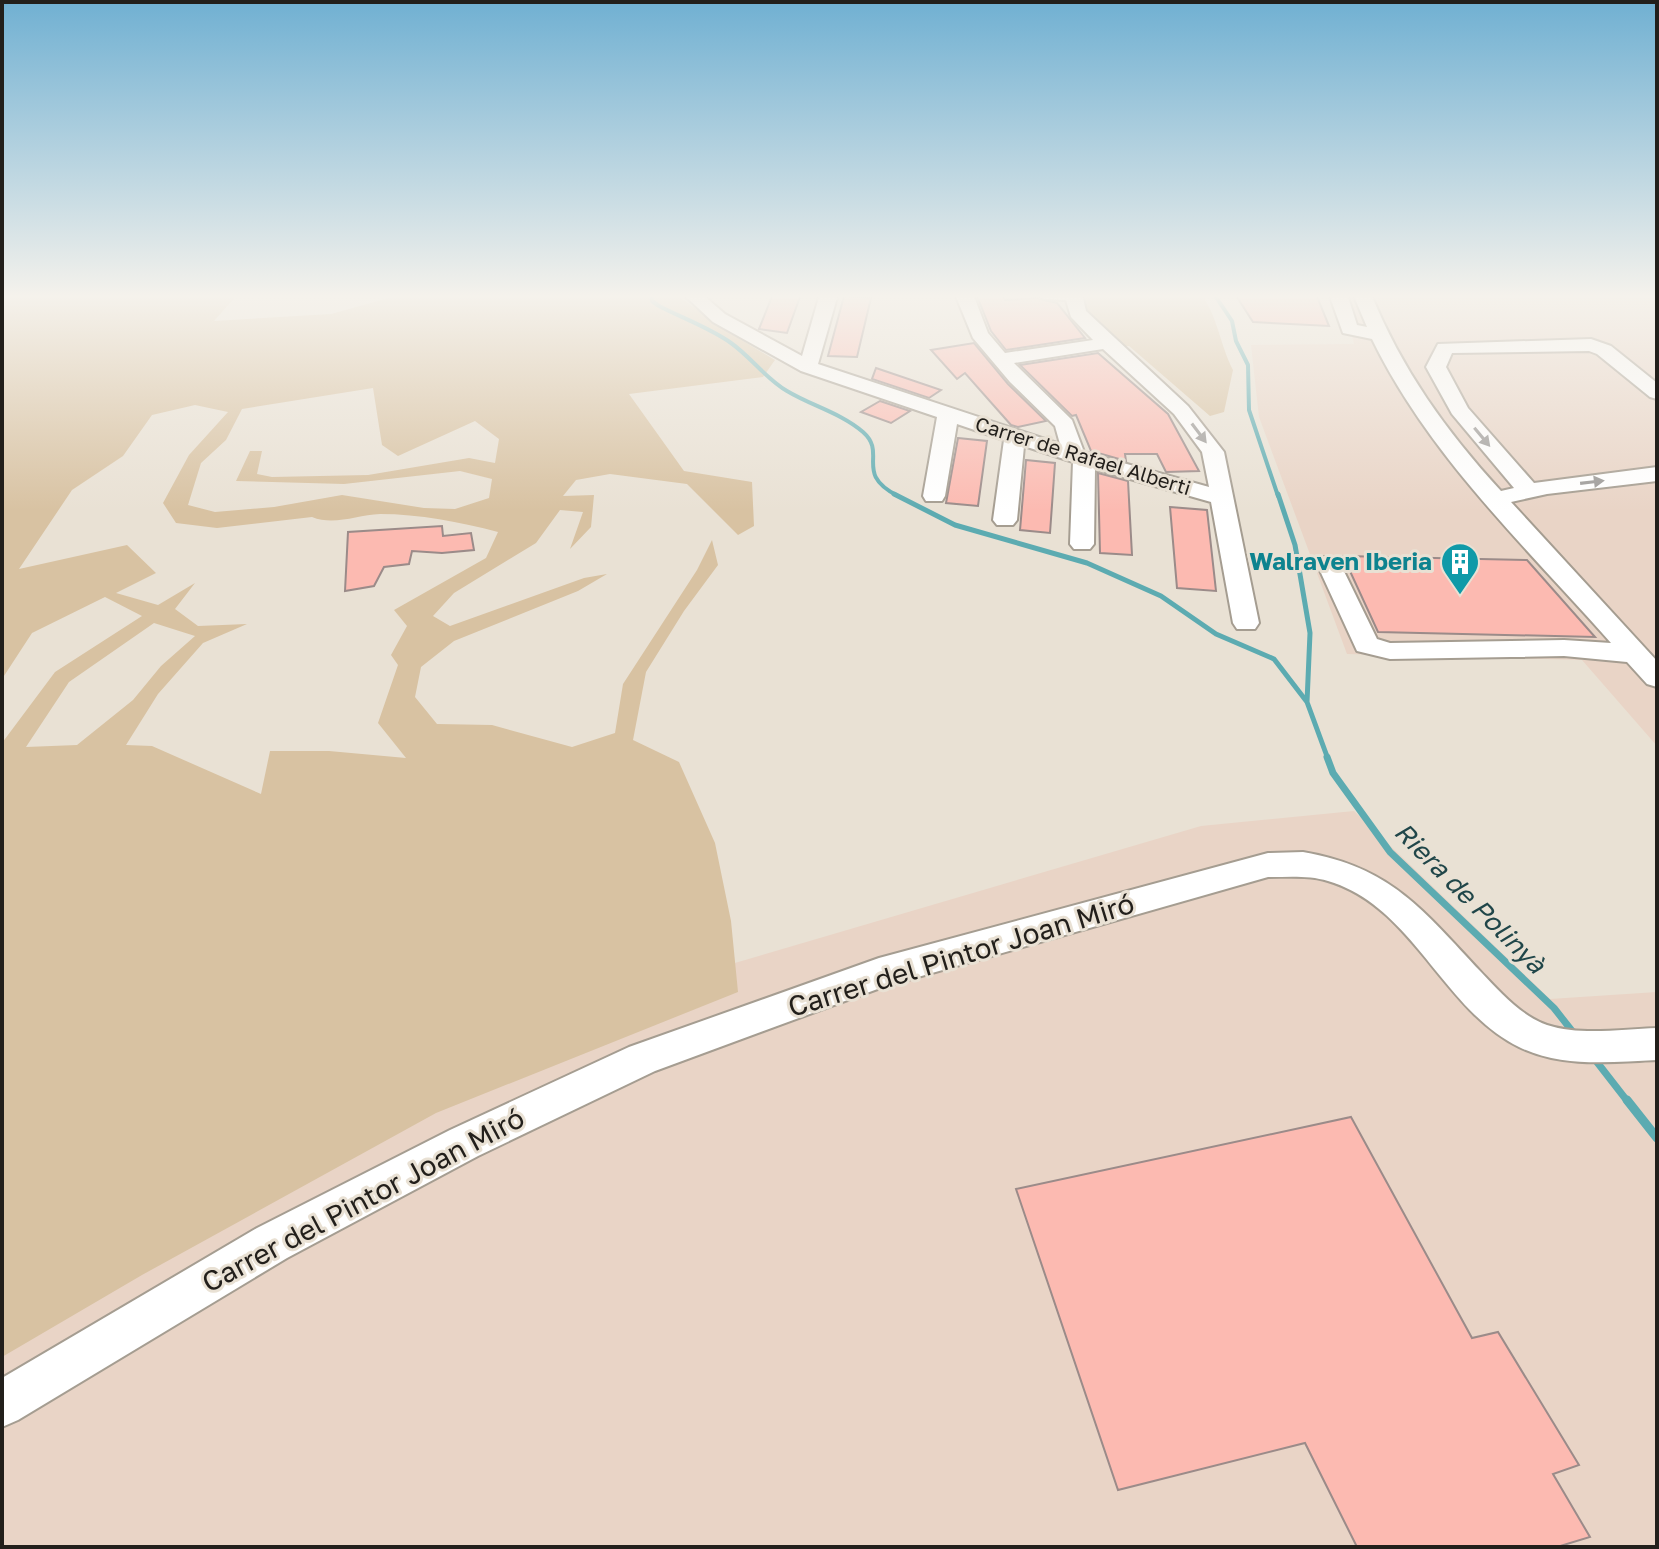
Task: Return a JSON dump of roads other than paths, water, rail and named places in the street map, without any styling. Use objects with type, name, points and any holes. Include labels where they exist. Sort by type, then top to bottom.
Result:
[{"type":"street","points":[[1008,366],[1065,424],[1079,457],[1082,544]]},
{"type":"street","points":[[1133,366],[1181,410],[1213,452],[1246,623]]},
{"type":"street","points":[[1396,366],[1423,414],[1657,678]]},
{"type":"street","points":[[1436,366],[1459,410],[1528,491]]},
{"type":"street","points":[[1624,366],[1657,393]]},
{"type":"street","name":"Carrer de Rafael Alberti","points":[[808,367],[1079,457],[1222,498]]},
{"type":"street","points":[[934,496],[948,413]]},
{"type":"street","points":[[1005,520],[1015,436]]},
{"type":"street","points":[[1497,500],[1528,491],[1657,474]]},
{"type":"street","points":[[1528,491],[1522,498],[1530,508],[1635,620],[1632,649]]},
{"type":"street","points":[[1328,562],[1366,645],[1390,651],[1632,649]]},
{"type":"street","name":"Carrer del Pintor Joan Miró","points":[[2,1404],[272,1243],[464,1143],[642,1059],[879,973],[1268,865],[1327,866],[1366,882],[1416,927],[1494,1011],[1538,1039],[1611,1046],[1657,1044]]},
{"type":"waterway","points":[[757,366],[779,386],[863,432],[873,448],[877,479],[898,496]]},
{"type":"waterway","name":"Riera de Polinyà","points":[[1248,366],[1249,410],[1278,496]]},
{"type":"waterway","points":[[894,494],[955,525],[1087,563],[1161,596],[1216,634],[1274,659],[1307,702]]},
{"type":"waterway","name":"Riera de Polinyà","points":[[1278,494],[1295,545],[1310,633],[1307,702]]},
{"type":"waterway","name":"Riera de Polinyà","points":[[1307,702],[1328,759]]},
{"type":"waterway","name":"Riera de Polinyà","points":[[1327,757],[1333,773],[1390,852],[1554,1008],[1576,1036]]},
{"type":"waterway","name":"Riera de Polinyà","points":[[1593,1057],[1628,1102]]},
{"type":"waterway","name":"Riera de Polinyà","points":[[1627,1100],[1657,1138]]},
{"type":"place","name":"Walraven Iberia","points":[[1460,596]]}]
